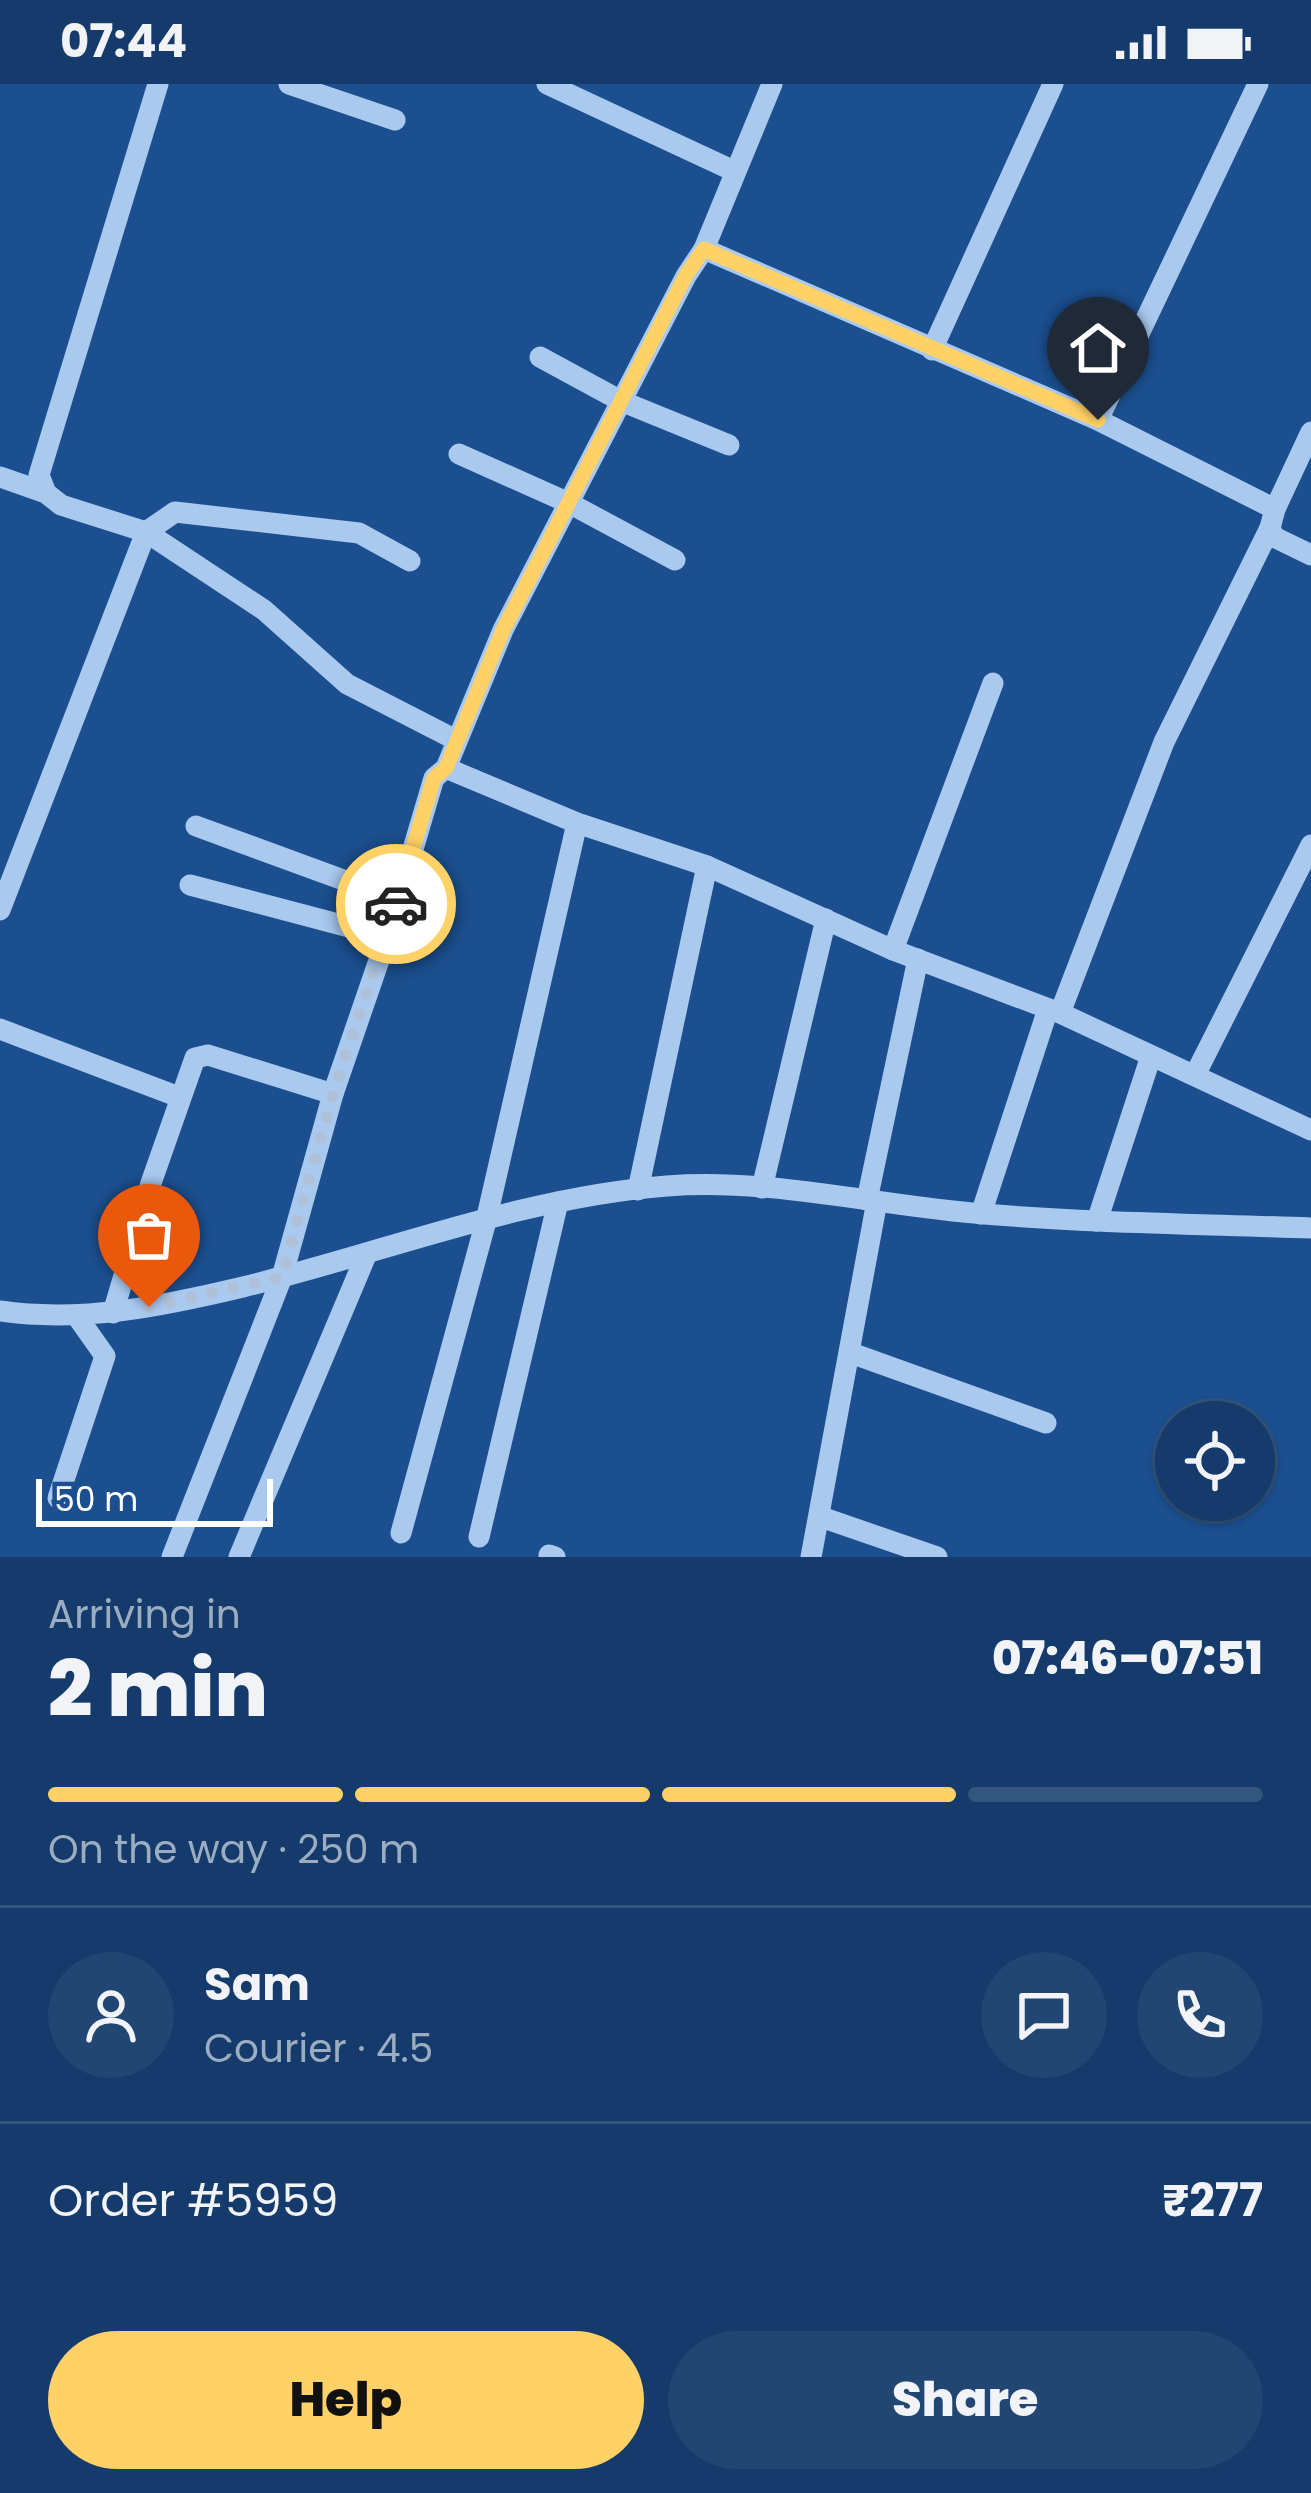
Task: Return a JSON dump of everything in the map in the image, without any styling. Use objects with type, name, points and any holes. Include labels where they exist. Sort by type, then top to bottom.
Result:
[{"type":"street","points":[[46,493],[39,475],[158,84]]},
{"type":"street","points":[[289,84],[395,120]]},
{"type":"street","points":[[547,84],[734,172]]},
{"type":"street","points":[[172,1557],[282,1277],[333,1094],[387,937],[434,778],[446,768],[503,630],[686,275],[704,249],[772,84]]},
{"type":"street","points":[[932,350],[1053,84]]},
{"type":"street","points":[[1098,420],[1258,84]]},
{"type":"street","points":[[704,249],[1098,420],[1272,518]]},
{"type":"street","points":[[540,357],[621,400],[729,446]]},
{"type":"street","points":[[981,1214],[1054,1011],[1164,742],[1311,432]]},
{"type":"street","points":[[458,454],[569,503],[675,560]]},
{"type":"street","points":[[0,477],[46,493],[62,505],[146,532],[264,610],[347,684],[456,740]]},
{"type":"street","points":[[0,910],[146,532],[176,512],[359,533],[410,561]]},
{"type":"street","points":[[1272,518],[1274,537],[1311,555]]},
{"type":"street","points":[[893,950],[993,683]]},
{"type":"street","points":[[446,768],[577,824],[707,866],[893,950],[1054,1011],[1311,1130]]},
{"type":"street","points":[[401,1533],[486,1221],[577,824]]},
{"type":"street","points":[[196,826],[398,900]]},
{"type":"street","points":[[1196,1073],[1311,845]]},
{"type":"street","points":[[638,1190],[707,866]]},
{"type":"street","points":[[190,885],[387,937]]},
{"type":"street","points":[[762,1188],[826,919]]},
{"type":"street","points":[[811,1557],[918,959]]},
{"type":"street","points":[[0,1029],[179,1097]]},
{"type":"street","points":[[113,1313],[195,1058],[208,1054],[333,1094]]},
{"type":"street","points":[[1097,1221],[1151,1056]]},
{"type":"street","points":[[0,1311],[36,1317],[113,1313],[282,1277],[559,1202],[670,1186],[762,1188],[981,1214],[1311,1228]]},
{"type":"street","points":[[479,1538],[559,1202]]},
{"type":"street","points":[[239,1557],[367,1253]]},
{"type":"street","points":[[58,1498],[105,1356],[76,1315]]},
{"type":"street","points":[[851,1353],[1046,1423]]},
{"type":"street","points":[[820,1516],[937,1557]]},
{"type":"way so far","points":[[149,1307],[282,1277],[333,1094],[396,904]]},
{"type":"route","points":[[396,904],[434,778],[446,768],[503,630],[686,275],[704,249],[1098,420]]}]
